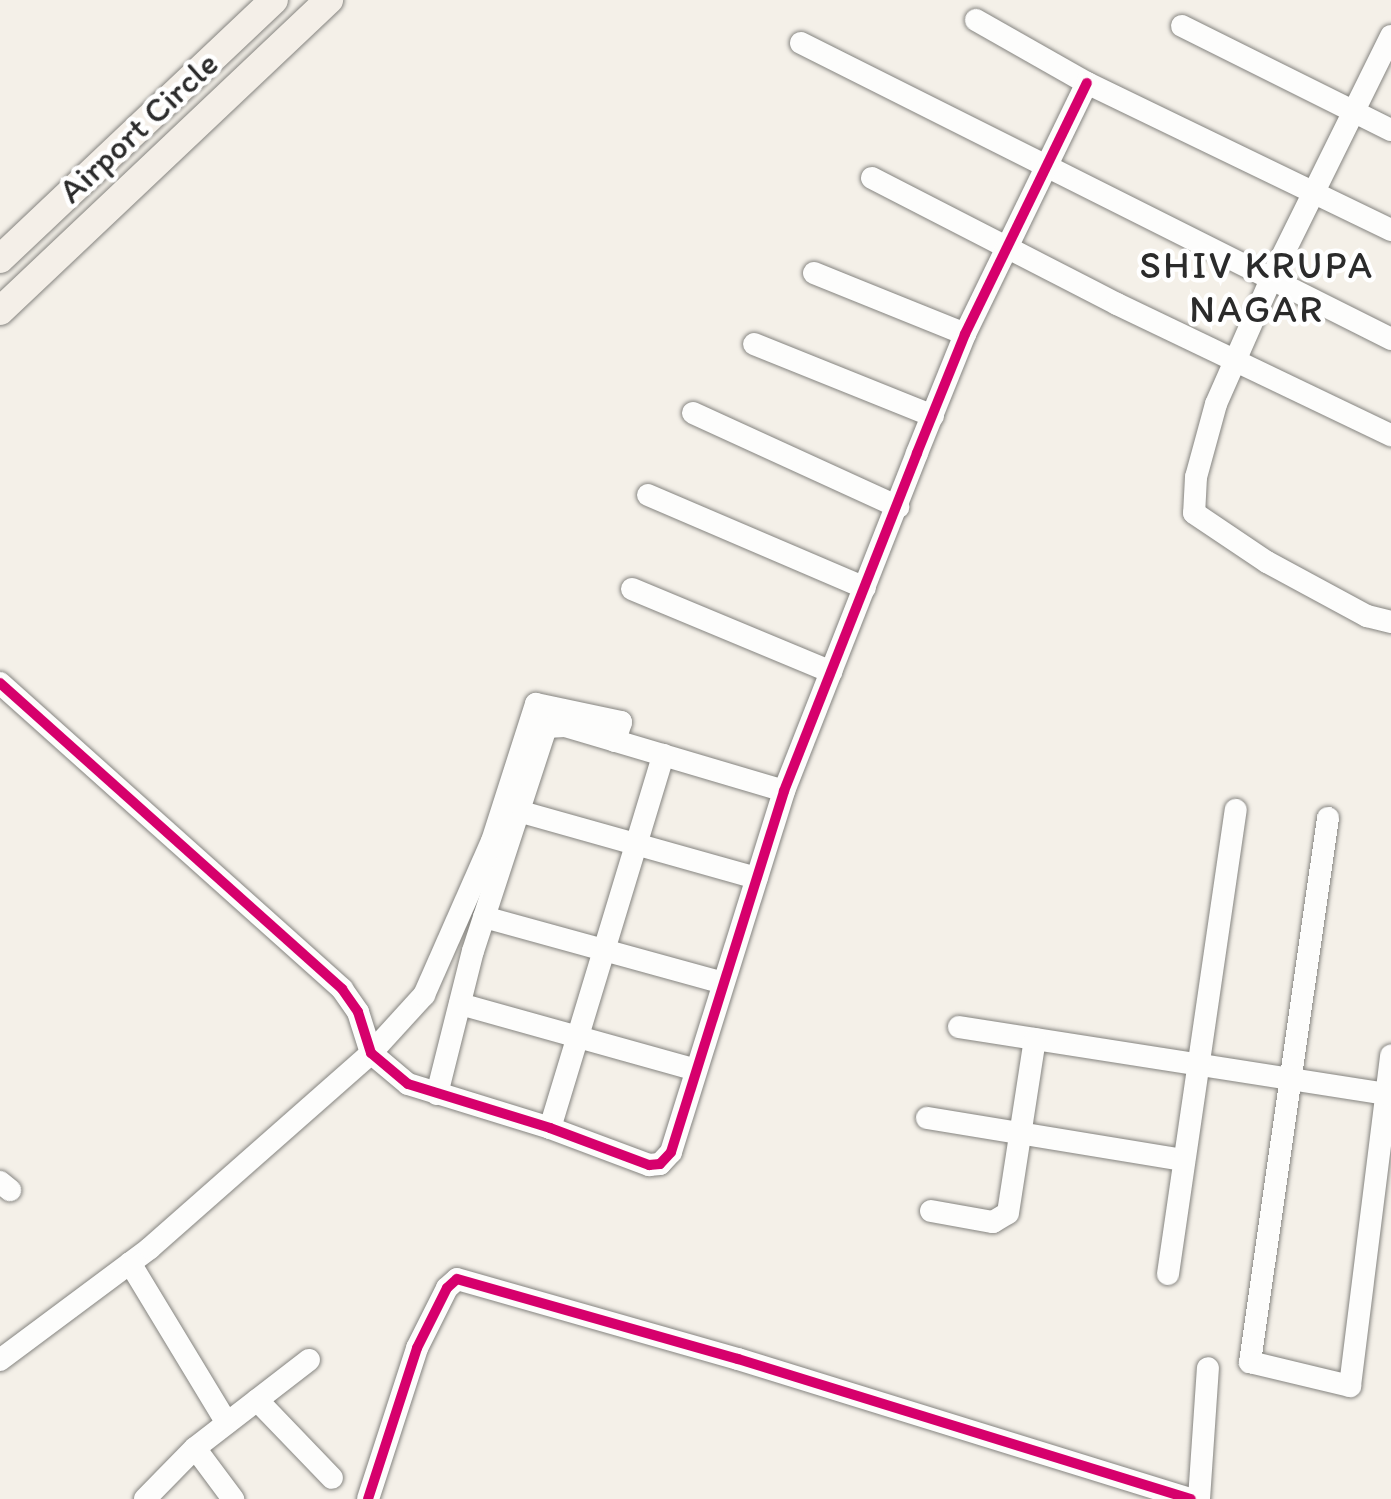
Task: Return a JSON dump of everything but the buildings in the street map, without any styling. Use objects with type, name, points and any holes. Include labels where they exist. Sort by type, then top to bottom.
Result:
[{"type":"main road","name":"Airport Circle","points":[[0,259],[274,0]]},
{"type":"main road","name":"Airport Circle","points":[[0,311],[329,0]]},
{"type":"street","points":[[976,20],[1088,83],[1391,230]]},
{"type":"street","points":[[1182,26],[1391,130]]},
{"type":"street","points":[[1391,36],[1272,277],[1216,404],[1196,477],[1194,513],[1267,562],[1366,616],[1391,622]]},
{"type":"street","points":[[801,44],[1391,339]]},
{"type":"street","points":[[0,683],[342,989],[358,1012],[370,1053],[408,1084],[550,1128],[648,1166],[660,1164],[671,1152],[784,791],[964,334],[1088,83]]},
{"type":"street","points":[[872,178],[1391,435]]},
{"type":"street","points":[[814,273],[964,334]]},
{"type":"street","points":[[754,344],[933,416]]},
{"type":"street","points":[[692,413],[898,506]]},
{"type":"street","points":[[648,496],[865,588]]},
{"type":"street","points":[[632,589],[831,672]]},
{"type":"street","points":[[0,1360],[130,1263],[370,1053],[424,995],[492,841],[536,704],[621,722],[615,741]]},
{"type":"street","points":[[437,1094],[484,916],[546,727],[565,726],[784,791]]},
{"type":"street","points":[[550,1128],[663,755]]},
{"type":"street","points":[[1168,1274],[1236,810]]},
{"type":"street","points":[[518,811],[756,878]]},
{"type":"street","points":[[1328,818],[1250,1362],[1350,1386],[1391,1056]]},
{"type":"street","points":[[484,916],[723,983]]},
{"type":"street","points":[[460,1004],[696,1070]]},
{"type":"street","points":[[959,1027],[1388,1094]]},
{"type":"street","points":[[931,1211],[994,1222],[1004,1219],[1035,1039]]},
{"type":"street","points":[[928,1118],[1184,1160]]},
{"type":"street","points":[[130,1263],[227,1424]]},
{"type":"street","points":[[368,1499],[417,1348],[447,1288],[458,1279],[700,1348],[1191,1499]]},
{"type":"street","points":[[145,1499],[195,1448],[309,1360]]},
{"type":"street","points":[[1199,1499],[1208,1368]]},
{"type":"street","points":[[257,1400],[332,1478]]},
{"type":"street","points":[[195,1448],[233,1499]]},
{"type":"cycle path","points":[[0,683],[342,989],[358,1012],[371,1053],[408,1084],[550,1128],[649,1165],[660,1164],[671,1152],[784,791],[917,453],[965,334],[1087,83]]},
{"type":"cycle path","points":[[368,1499],[417,1348],[447,1288],[457,1279],[738,1359],[1191,1499]]},
{"type":"district","name":"SHIV KRUPA NAGAR","points":[[1257,288]]}]
